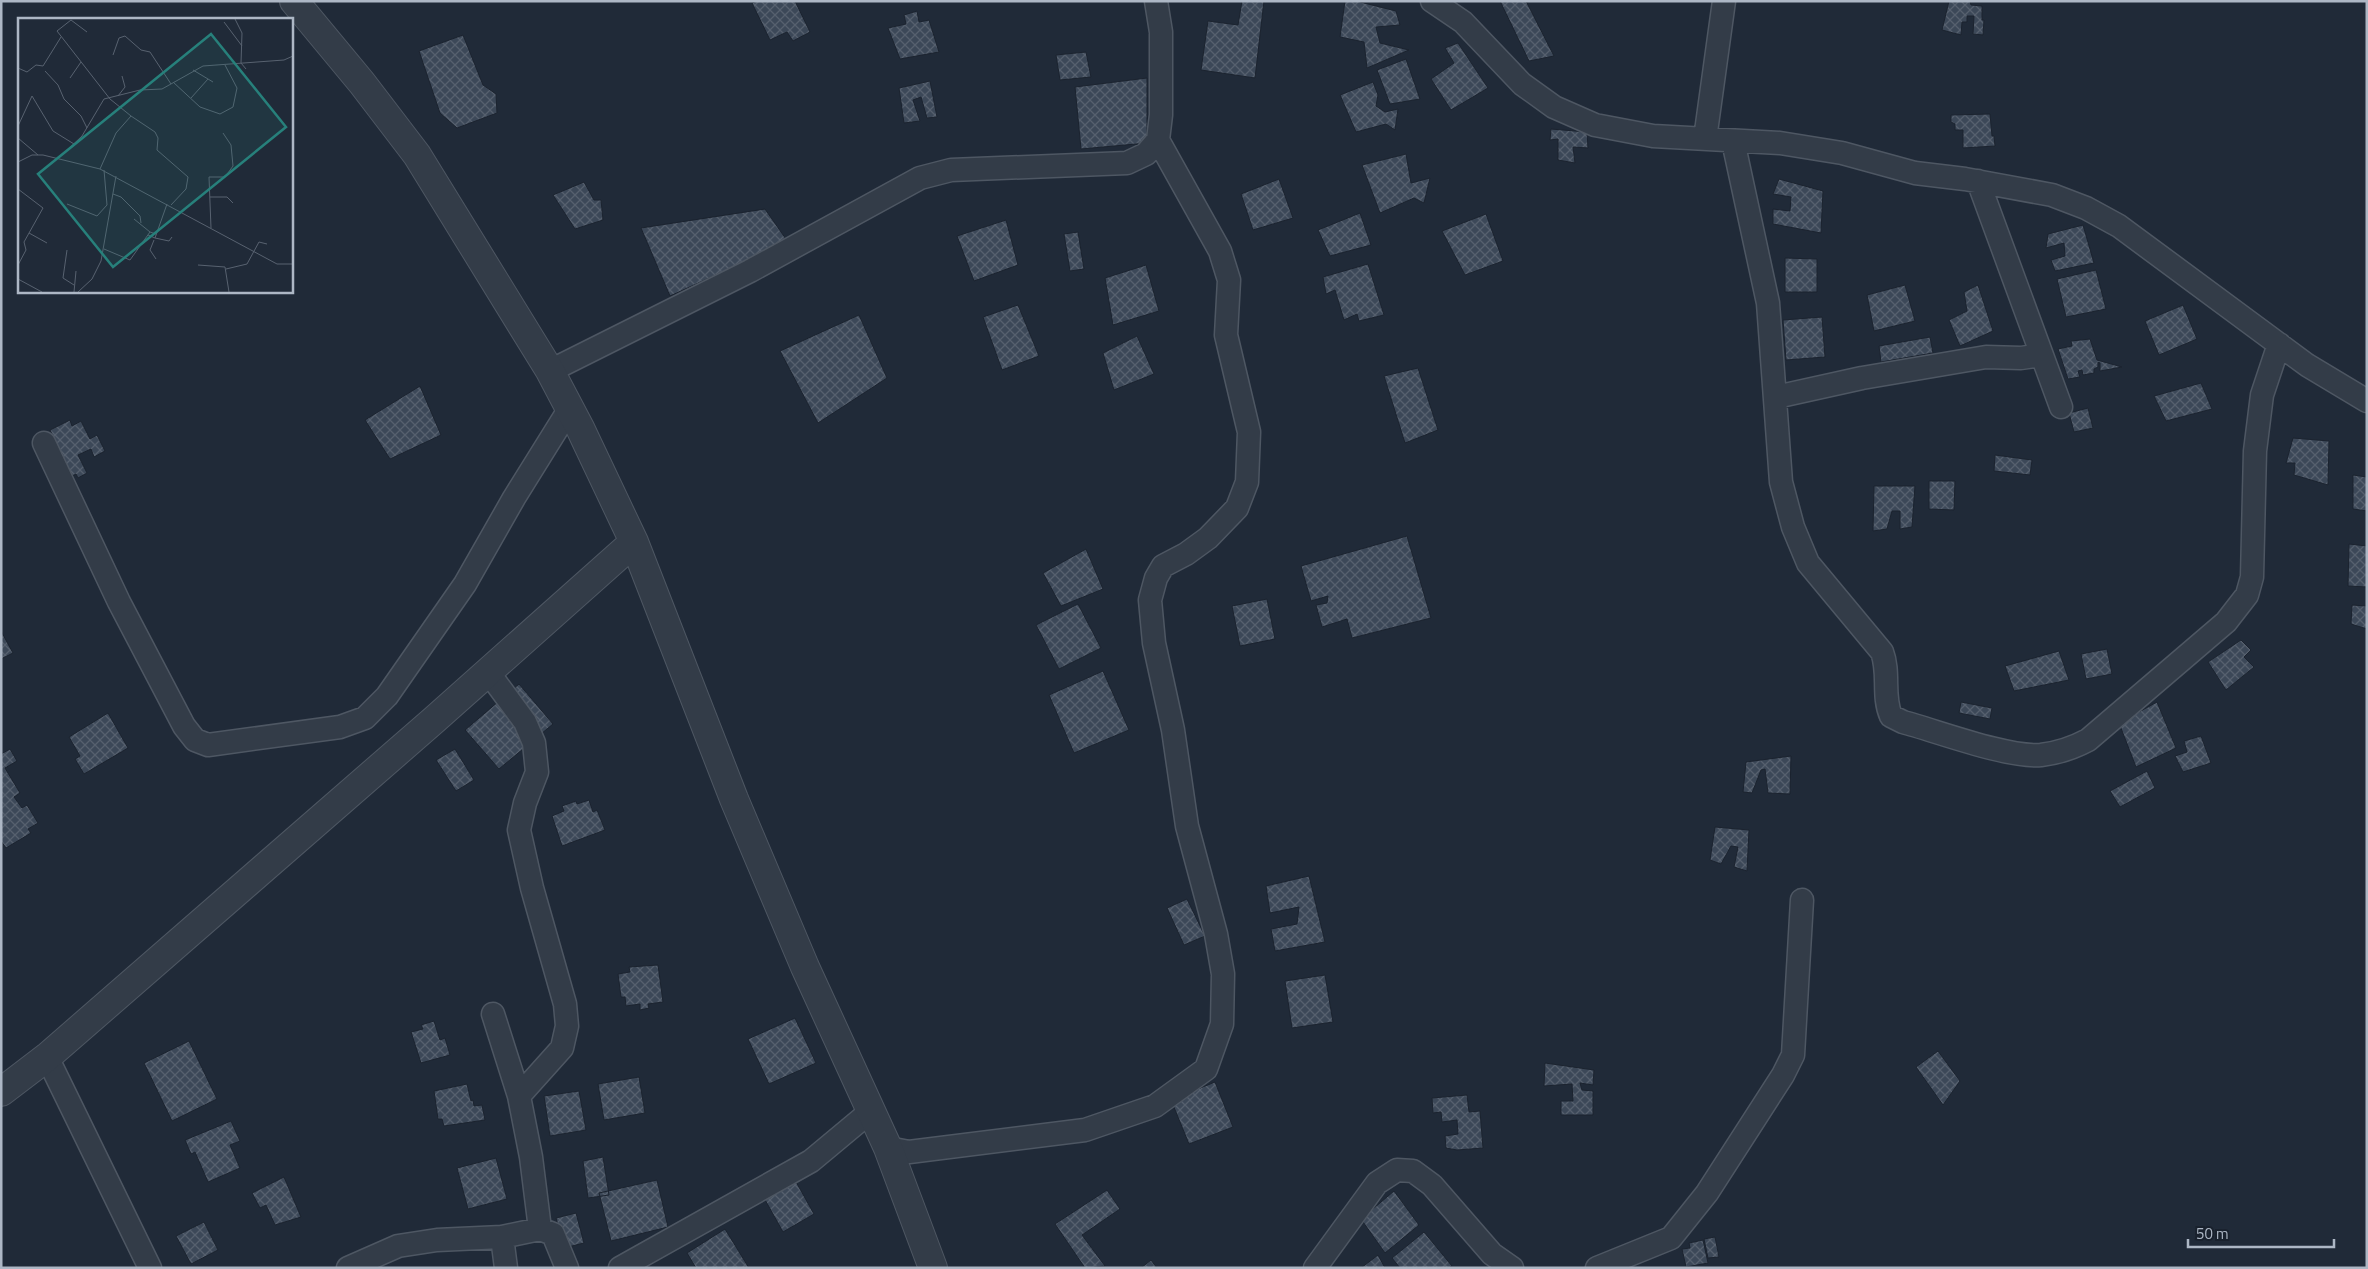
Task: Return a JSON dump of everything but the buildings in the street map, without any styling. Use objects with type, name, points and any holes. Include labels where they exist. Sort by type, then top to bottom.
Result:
[{"type":"street","points":[[550,371],[750,271],[920,178],[951,170],[1127,162],[1146,154],[1158,140],[1161,116],[1161,32],[1156,1]]},
{"type":"street","points":[[1432,1],[1463,22],[1522,84],[1554,107],[1595,125],[1653,136],[1705,140],[1780,142],[1833,151],[1914,173],[1978,181],[2052,195],[2086,208],[2119,226],[2307,365],[2367,401]]},
{"type":"street","points":[[1705,140],[1724,1]]},
{"type":"street","points":[[300,2],[416,155],[550,371],[570,408],[634,542],[734,799],[805,967],[888,1148],[934,1268]]},
{"type":"street","points":[[888,1148],[909,1152],[1085,1130],[1155,1106],[1206,1069],[1222,1024],[1223,974],[1216,934],[1187,826],[1174,730],[1154,643],[1150,600],[1156,578],[1164,566],[1186,554],[1208,538],[1237,508],[1247,482],[1249,432],[1226,335],[1229,280],[1220,251],[1158,140]]},
{"type":"street","points":[[1734,141],[1768,303],[1781,482],[1793,527],[1808,563],[1882,652],[1886,663],[1886,706],[1891,716],[1903,722],[2007,751],[2039,755],[2069,750],[2088,740],[2226,622],[2247,595],[2252,577],[2255,451],[2262,395],[2279,344]]},
{"type":"street","points":[[1978,181],[2061,407]]},
{"type":"street","points":[[1776,397],[1862,378],[1986,357],[2020,358],[2042,355]]},
{"type":"street","points":[[44,443],[119,602],[184,726],[194,740],[208,745],[340,727],[365,718],[387,696],[466,584],[514,498],[570,408]]},
{"type":"street","points":[[1,1092],[47,1057],[634,542]]},
{"type":"street","points":[[488,672],[525,722],[534,743],[537,772],[525,804],[520,830],[532,888],[565,1004],[567,1026],[562,1048],[519,1096]]},
{"type":"street","points":[[1597,1268],[1671,1238],[1707,1193],[1783,1075],[1793,1055],[1802,900]]},
{"type":"street","points":[[493,1014],[519,1096],[531,1157],[540,1229]]},
{"type":"street","points":[[47,1057],[150,1268]]},
{"type":"street","points":[[620,1268],[812,1161],[871,1111]]},
{"type":"street","points":[[1315,1268],[1377,1182],[1397,1170],[1413,1171],[1432,1185],[1492,1254],[1512,1268]]},
{"type":"street","points":[[348,1268],[398,1246],[437,1240],[502,1237],[540,1229],[553,1234],[567,1268]]},
{"type":"street","points":[[502,1237],[506,1268]]}]
